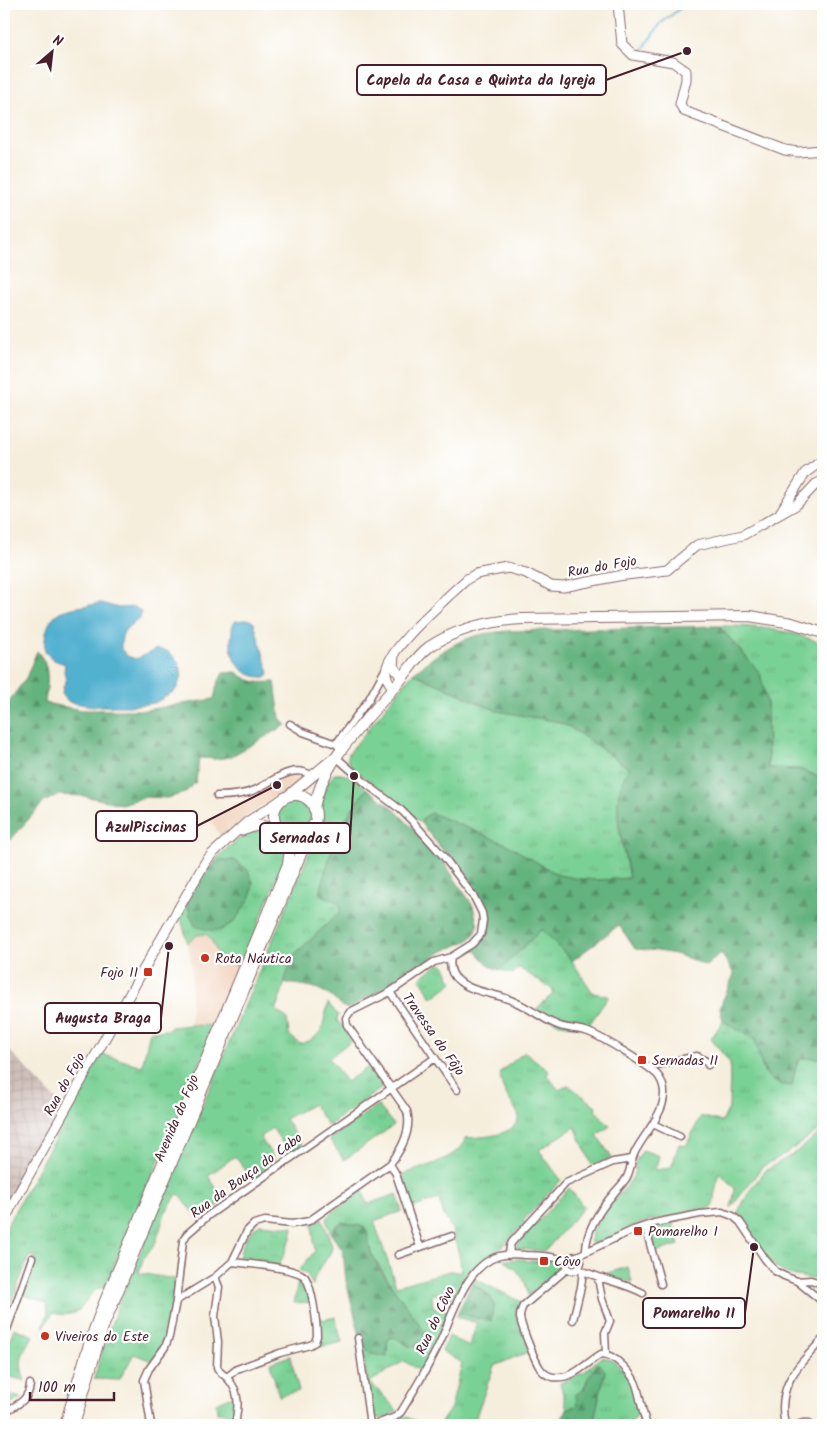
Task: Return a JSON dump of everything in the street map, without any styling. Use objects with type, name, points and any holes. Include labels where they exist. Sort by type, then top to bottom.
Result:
[{"type":"main road","points":[[618,4],[622,44],[633,55],[673,62],[686,71],[686,80],[680,98],[680,104],[684,112],[785,150],[798,152],[823,150]]},
{"type":"main road","points":[[779,514],[805,473],[823,460]]},
{"type":"main road","name":"Rua do Fojo","points":[[386,668],[404,640],[466,579],[476,574],[508,568],[526,573],[551,586],[562,587],[618,576],[667,570],[697,544],[742,536],[796,505],[816,484],[823,480]]},
{"type":"main road","points":[[285,798],[312,776],[338,750],[394,688],[416,658],[434,644],[465,629],[498,621],[522,619],[750,616],[792,622],[823,633]]},
{"type":"main road","points":[[402,678],[429,656],[460,636],[476,630],[499,626],[736,620],[777,624],[823,638]]},
{"type":"main road","points":[[395,653],[393,666],[402,678]]},
{"type":"main road","points":[[386,668],[386,677],[394,688]]},
{"type":"main road","name":"Avenida do Fojo","points":[[74,1425],[103,1327],[313,825],[318,790],[338,750]]},
{"type":"main road","points":[[285,798],[301,796],[307,799],[314,809]]},
{"type":"main road","name":"Rua do Fojo","points":[[4,1223],[11,1207],[190,887],[212,854],[246,822],[285,798]]},
{"type":"main road","name":"Avenida do Fojo","points":[[66,1425],[90,1341],[110,1288],[288,864],[290,850],[282,832],[275,824],[274,811],[285,798]]},
{"type":"main road","name":"Rua do Fojo","points":[[233,836],[259,824],[282,832]]},
{"type":"main road","points":[[282,832],[291,836],[304,834],[313,825]]},
{"type":"street","points":[[338,750],[386,668]]},
{"type":"street","points":[[176,1301],[215,1277],[232,1262],[247,1231],[254,1224],[265,1221],[292,1224],[304,1223],[322,1213],[333,1202],[390,1164],[405,1137],[408,1120],[407,1111],[346,1022],[346,1018],[350,1012],[390,992],[434,962],[451,957],[472,944],[481,934],[483,920],[474,897],[444,856],[401,810],[369,786],[338,750],[290,724]]},
{"type":"street","points":[[217,796],[240,794],[254,790],[276,777],[288,773],[303,772],[312,776]]},
{"type":"street","points":[[451,957],[450,969],[454,976],[462,983],[522,1005],[556,1025],[589,1032],[648,1067],[659,1077],[663,1090],[661,1106],[653,1124],[632,1159],[627,1178],[610,1199],[591,1230],[586,1240],[586,1252]]},
{"type":"street","name":"Travessa do Fôjo","points":[[390,992],[457,1090]]},
{"type":"street","points":[[648,1067],[697,1056],[706,1061],[708,1065]]},
{"type":"street","name":"Rua da Bouça do Cabo","points":[[150,1425],[144,1380],[149,1369],[167,1343],[176,1301],[182,1246],[187,1234],[210,1215],[435,1058]]},
{"type":"street","points":[[653,1124],[680,1137]]},
{"type":"street","points":[[509,1255],[512,1242],[566,1183],[613,1162],[632,1159]]},
{"type":"street","points":[[390,1164],[396,1174],[420,1247]]},
{"type":"street","points":[[647,1425],[635,1381],[616,1359],[606,1354],[598,1356],[573,1374],[558,1377],[551,1377],[545,1374],[537,1361],[521,1322],[520,1311],[567,1264],[572,1256],[577,1256],[645,1226],[700,1214],[716,1212],[728,1214],[740,1222],[775,1271],[797,1281],[823,1302]]},
{"type":"street","points":[[645,1226],[660,1284]]},
{"type":"street","points":[[398,1255],[452,1236]]},
{"type":"street","name":"Rua do Côvo","points":[[374,1425],[390,1420],[401,1412],[430,1363],[458,1299],[473,1275],[494,1258],[509,1255],[552,1257],[567,1264]]},
{"type":"street","points":[[572,1320],[581,1287],[581,1262],[577,1256]]},
{"type":"street","points":[[4,1338],[32,1258]]},
{"type":"street","points":[[227,1377],[237,1369],[280,1353],[310,1345],[315,1342],[317,1336],[310,1286],[305,1278],[295,1272],[232,1262]]},
{"type":"street","points":[[567,1264],[572,1271],[581,1270],[598,1278],[628,1285],[643,1293]]},
{"type":"street","points":[[215,1277],[219,1288],[215,1309],[217,1367],[227,1377],[238,1397],[239,1403],[234,1425]]},
{"type":"street","points":[[598,1278],[602,1299],[610,1321],[605,1334],[606,1354]]},
{"type":"street","points":[[797,1281],[811,1280],[823,1284]]},
{"type":"street","points":[[358,1338],[370,1425]]},
{"type":"street","points":[[785,1425],[783,1416],[784,1393],[800,1364],[823,1339]]},
{"type":"street","points":[[4,1412],[25,1399],[29,1392],[30,1384]]},
{"type":"street","points":[[797,1425],[809,1423]]},
{"type":"shaded area","points":[[293,775],[306,776],[220,836],[211,820],[283,777]]},
{"type":"shaded area","points":[[201,933],[209,936],[227,961],[240,967],[216,1026],[190,1025],[192,968],[188,944]]},
{"type":"shaded area","points":[[4,1045],[62,1106],[59,1109],[52,1110],[50,1114],[54,1119],[53,1123],[45,1134],[9,1202],[4,1203]]},
{"type":"green space","points":[[719,626],[772,629],[798,635],[823,644],[823,778],[798,769],[768,768],[767,703],[760,673]]},
{"type":"green space","points":[[719,626],[760,673],[767,703],[768,768],[798,769],[823,778],[823,1059],[807,1058],[799,1061],[796,1065],[792,1086],[774,1082],[764,1071],[755,1040],[723,1021],[720,1007],[734,974],[721,953],[706,966],[672,953],[635,949],[619,925],[572,961],[542,929],[500,970],[491,967],[472,947],[484,939],[488,931],[487,919],[482,905],[462,875],[421,823],[423,818],[431,813],[506,844],[558,875],[601,880],[629,878],[618,822],[618,809],[622,782],[629,768],[570,727],[555,721],[497,711],[413,673],[450,647],[466,639],[491,633],[506,631]]},
{"type":"green space","points":[[37,651],[42,657],[47,670],[45,703],[81,710],[145,710],[214,699],[217,685],[223,673],[236,672],[254,681],[275,682],[280,718],[286,725],[230,757],[216,759],[199,758],[196,782],[185,793],[167,798],[146,797],[121,804],[84,796],[58,795],[44,802],[10,841],[4,843],[4,708],[26,678]]},
{"type":"green space","points":[[413,673],[497,711],[555,721],[570,727],[629,768],[623,780],[618,808],[629,878],[601,880],[558,875],[506,844],[431,813],[423,818],[421,823],[354,769],[348,762],[349,753]]},
{"type":"green space","points":[[334,774],[348,776],[367,789],[341,827],[337,902],[341,906],[340,912],[293,956],[276,1011],[287,1018],[289,1035],[300,1044],[314,1038],[318,1034],[323,1024],[328,1003],[338,1015],[337,1021],[343,1026],[351,1041],[329,1058],[346,1082],[368,1067],[383,1087],[328,1126],[313,1104],[285,1119],[303,1146],[291,1155],[272,1128],[260,1137],[278,1164],[253,1181],[235,1156],[208,1176],[225,1201],[199,1219],[178,1193],[165,1213],[156,1242],[143,1259],[139,1273],[175,1279],[174,1298],[165,1341],[152,1361],[134,1354],[119,1380],[94,1379],[118,1305],[319,830],[323,794],[326,785]]},
{"type":"green space","points":[[367,789],[393,808],[439,855],[473,906],[478,926],[475,934],[468,941],[443,951],[402,979],[348,1009],[321,990],[284,983],[293,956],[340,912],[341,906],[337,902],[320,894],[327,864],[336,838],[349,814]]},
{"type":"green space","points":[[294,799],[312,813],[309,825],[303,830],[295,832],[289,831],[284,827],[279,815],[285,803]]},
{"type":"green space","points":[[263,829],[274,834],[281,841],[284,850],[284,862],[240,967],[227,961],[222,963],[211,939],[206,934],[197,935],[188,944],[180,915],[187,900],[190,915],[220,860],[208,869],[219,856],[247,834]]},
{"type":"green space","points":[[4,856],[7,858],[7,881],[4,898]]},
{"type":"green space","points":[[220,860],[234,860],[247,869],[253,882],[251,897],[234,922],[221,930],[208,930],[195,926],[190,915],[187,900],[208,869]]},
{"type":"green space","points":[[542,929],[572,961],[593,993],[609,996],[587,1028],[559,1024],[536,1009],[553,994],[553,990],[519,968],[513,974],[500,970]]},
{"type":"green space","points":[[442,964],[446,967],[453,982],[432,998],[420,978],[437,965]]},
{"type":"green space","points":[[723,1021],[755,1040],[764,1072],[792,1086],[799,1061],[807,1058],[823,1059],[823,1127],[787,1153],[762,1167],[731,1208],[735,1189],[719,1172],[712,1208],[636,1224],[596,1244],[591,1243],[595,1225],[634,1174],[636,1161],[643,1150],[659,1156],[655,1170],[671,1168],[679,1144],[686,1146],[701,1116],[722,1122],[729,1108],[730,1063],[711,1039]]},
{"type":"green space","points":[[190,1025],[216,1026],[105,1287],[97,1289],[80,1310],[74,1313],[65,1315],[53,1313],[43,1328],[48,1312],[47,1303],[24,1295],[36,1261],[35,1257],[29,1256],[4,1322],[4,1236],[6,1227],[101,1054],[142,1066],[150,1031],[169,1030],[170,1027]]},
{"type":"green space","points":[[525,1052],[549,1071],[547,1075],[559,1090],[568,1085],[596,1106],[595,1110],[610,1126],[597,1135],[612,1158],[592,1165],[575,1127],[539,1150],[561,1180],[502,1247],[474,1270],[456,1290],[451,1299],[432,1293],[433,1307],[449,1311],[436,1343],[420,1371],[404,1361],[370,1382],[397,1410],[385,1417],[375,1418],[372,1416],[361,1340],[366,1349],[388,1352],[387,1342],[391,1337],[396,1337],[410,1347],[393,1288],[371,1253],[365,1228],[342,1222],[336,1226],[331,1234],[326,1219],[332,1212],[363,1190],[367,1204],[397,1194],[402,1211],[374,1221],[396,1286],[450,1271],[461,1272],[460,1258],[452,1229],[444,1216],[439,1199],[412,1208],[403,1174],[449,1157],[462,1145],[465,1138],[497,1134],[512,1128],[519,1116],[504,1089],[501,1071]]},
{"type":"green space","points":[[378,1105],[394,1125],[344,1160],[329,1139]]},
{"type":"green space","points":[[823,1131],[823,1282],[794,1276],[781,1271],[768,1260],[738,1212],[751,1188],[766,1170],[793,1154]]},
{"type":"green space","points":[[569,1188],[584,1207],[545,1251],[518,1249],[518,1243]]},
{"type":"green space","points":[[322,1218],[332,1247],[316,1274],[313,1286],[307,1274],[299,1270],[315,1251],[312,1224]]},
{"type":"green space","points":[[342,1222],[365,1228],[371,1253],[379,1268],[425,1332],[425,1336],[415,1347],[391,1337],[387,1342],[387,1357],[371,1354],[366,1349],[361,1340],[346,1281],[343,1251],[331,1234],[336,1226]]},
{"type":"green space","points":[[673,1223],[679,1245],[655,1252],[651,1230],[659,1225]]},
{"type":"green space","points":[[260,1224],[293,1227],[291,1238],[279,1266],[241,1260],[239,1258],[246,1239],[252,1230]]},
{"type":"green space","points":[[524,1259],[525,1261],[553,1261],[559,1267],[557,1272],[528,1296],[520,1275],[504,1260]]},
{"type":"green space","points":[[628,1267],[632,1282],[600,1275]]},
{"type":"green space","points":[[299,1276],[306,1284],[310,1302],[294,1303]]},
{"type":"green space","points":[[475,1279],[522,1302],[517,1313],[517,1319],[530,1351],[494,1366],[473,1425],[439,1425],[451,1408],[462,1363],[442,1351],[449,1336],[469,1347],[477,1323],[457,1317],[458,1313],[479,1319],[481,1289],[472,1283]]},
{"type":"green space","points":[[472,1283],[490,1296],[494,1305],[491,1321],[458,1313]]},
{"type":"green space","points":[[316,1317],[322,1318],[322,1320],[335,1317],[342,1342],[321,1347]]},
{"type":"green space","points":[[14,1328],[34,1336],[26,1347],[21,1362],[25,1381],[4,1375],[4,1357]]},
{"type":"green space","points":[[290,1356],[299,1391],[279,1396],[270,1363]]},
{"type":"green space","points":[[601,1357],[611,1360],[620,1367],[628,1377],[638,1401],[638,1412],[633,1420],[623,1425],[596,1425],[595,1415],[605,1371],[587,1380],[577,1406],[567,1409],[560,1383],[584,1372]]},
{"type":"green space","points":[[597,1364],[600,1364],[605,1371],[595,1415],[596,1425],[558,1425],[567,1409],[577,1406],[576,1394],[584,1390],[587,1380]]},
{"type":"green space","points":[[4,1393],[21,1398],[4,1409]]},
{"type":"green space","points":[[235,1395],[234,1414],[217,1412],[216,1403]]},
{"type":"green space","points":[[404,1416],[426,1425],[388,1425]]},
{"type":"water","points":[[101,603],[119,608],[135,607],[141,612],[140,619],[127,628],[123,634],[121,649],[127,656],[136,659],[157,649],[167,651],[178,661],[182,675],[176,690],[155,703],[129,706],[93,706],[69,702],[62,694],[67,679],[64,672],[65,664],[54,660],[45,652],[48,625],[54,616],[61,611]]},
{"type":"water","points":[[250,620],[254,623],[269,673],[267,677],[249,674],[243,670],[234,657],[231,641],[232,626],[236,621]]},
{"type":"waterway","points":[[641,52],[661,23],[686,4]]},
{"type":"place","name":"Capela da Casa e Quinta da Igreja","points":[[687,51]]},
{"type":"place","name":"Sernadas I","points":[[354,776]]},
{"type":"place","name":"AzulPiscinas","points":[[277,785]]},
{"type":"place","name":"Augusta Braga","points":[[169,946]]},
{"type":"place","name":"Rota Náutica","points":[[205,958]]},
{"type":"place","name":"Fojo II","points":[[148,972]]},
{"type":"place","name":"Sernadas II","points":[[642,1060]]},
{"type":"place","name":"Pomarelho I","points":[[638,1231]]},
{"type":"place","name":"Pomarelho II","points":[[754,1247]]},
{"type":"place","name":"Côvo","points":[[544,1261]]},
{"type":"place","name":"Viveiros do Este","points":[[45,1336]]}]
